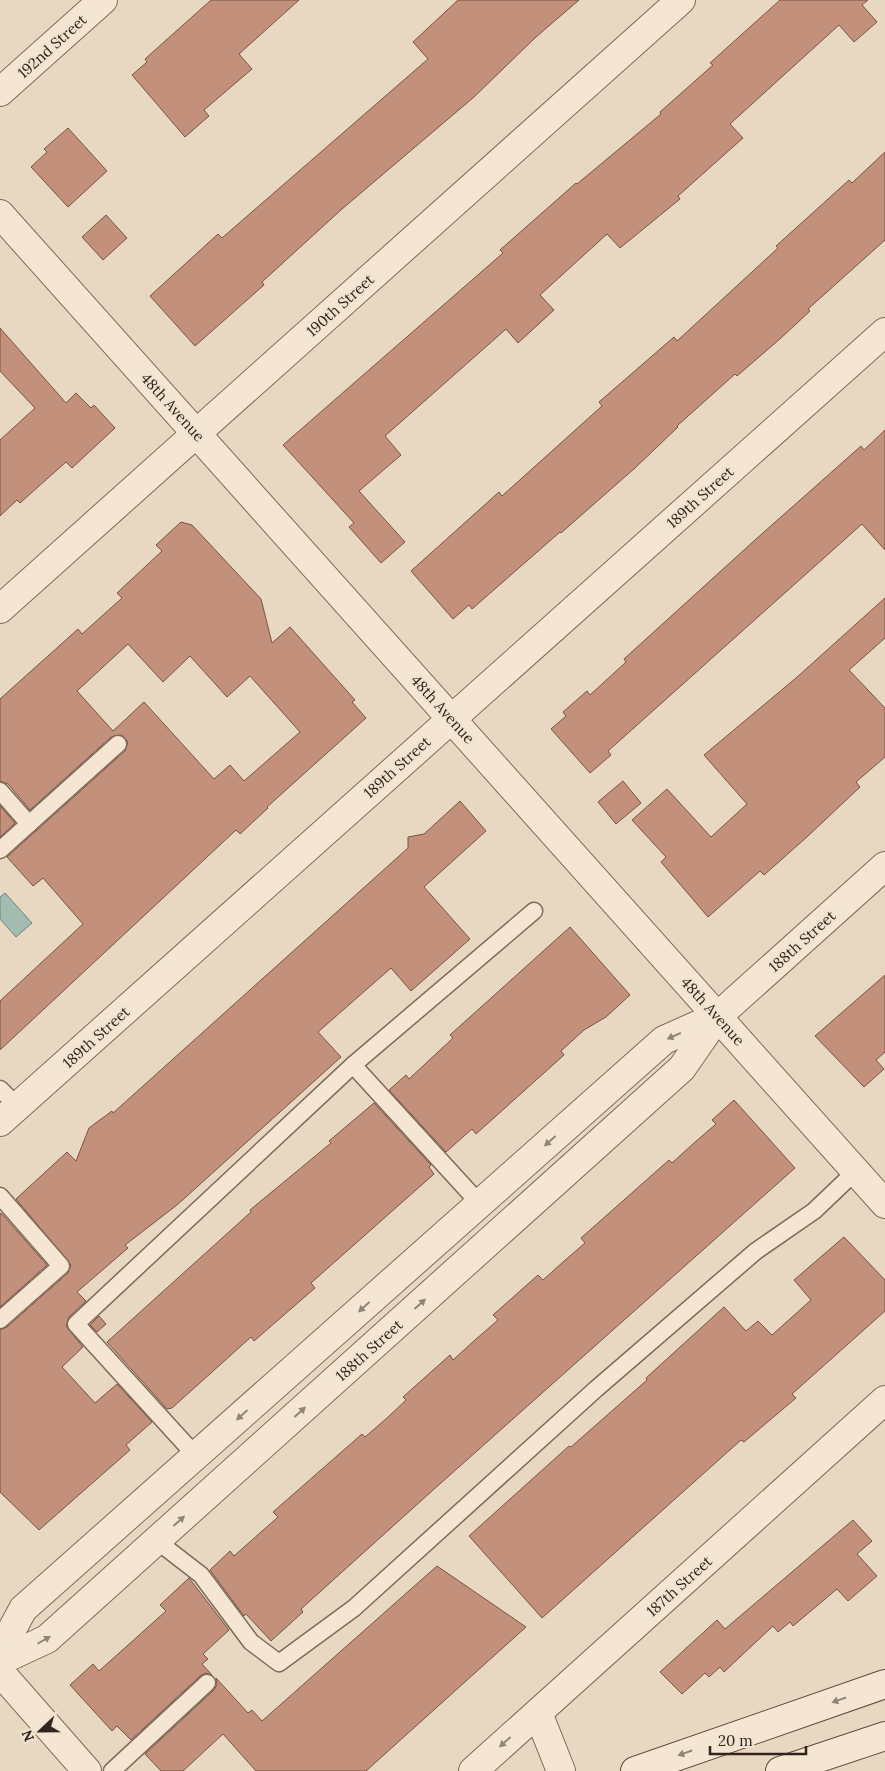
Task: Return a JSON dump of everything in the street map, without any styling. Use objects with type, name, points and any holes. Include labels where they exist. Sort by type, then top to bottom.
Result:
[{"type":"street","name":"192nd Street","points":[[0,92],[103,0]]},
{"type":"street","name":"190th Street","points":[[0,609],[680,0]]},
{"type":"street","name":"48th Avenue","points":[[0,214],[885,1204]]},
{"type":"street","name":"189th Street","points":[[6,1106],[452,718],[885,332]]},
{"type":"street","name":"188th Street","points":[[0,1661],[47,1639],[157,1541],[682,1068],[718,1016],[885,866]]},
{"type":"street","name":"188th Street","points":[[0,1652],[23,1609],[664,1040],[718,1016]]},
{"type":"street","name":"187th Street","points":[[473,1771],[885,1400]]},
{"type":"street","points":[[0,1672],[86,1771]]},
{"type":"street","points":[[635,1771],[885,1684]]},
{"type":"street","points":[[538,1713],[561,1771]]},
{"type":"street","points":[[780,1771],[885,1736]]},
{"type":"lane","points":[[0,850],[118,744]]},
{"type":"lane","points":[[0,791],[29,824]]},
{"type":"lane","points":[[196,1456],[76,1324],[353,1065],[534,911]]},
{"type":"lane","points":[[353,1065],[480,1204]]},
{"type":"lane","points":[[157,1541],[201,1575],[251,1642],[279,1663],[354,1608],[589,1395],[756,1251],[814,1211],[856,1171]]},
{"type":"lane","points":[[0,1196],[61,1266],[0,1320]]},
{"type":"lane","points":[[112,1771],[207,1683]]},
{"type":"shaded area","points":[[5,893],[32,923],[16,937],[0,919],[0,897]]},
{"type":"building","points":[[211,0],[299,0],[239,54],[252,69],[204,110],[209,116],[185,137],[132,75],[147,62],[145,59]]},
{"type":"building","points":[[458,0],[579,0],[536,37],[474,97],[342,209],[262,282],[264,285],[195,346],[150,296],[218,234],[222,238],[428,59],[413,42]]},
{"type":"building","points":[[780,0],[868,0],[862,5],[877,22],[854,42],[839,25],[730,124],[743,138],[678,196],[680,199],[620,248],[607,234],[540,295],[554,310],[518,343],[506,329],[385,436],[401,455],[359,491],[405,542],[381,563],[349,527],[354,523],[283,445],[503,253],[500,250],[576,183],[661,114],[660,112],[713,65],[710,63]]},
{"type":"building","points":[[68,128],[107,171],[68,207],[31,167],[47,152],[44,149]]},
{"type":"building","points":[[885,152],[885,240],[808,309],[810,311],[781,338],[737,376],[735,374],[677,426],[635,468],[561,533],[472,609],[469,605],[453,619],[411,571],[499,492],[502,496],[602,406],[599,402],[674,337],[677,341],[778,248],[776,246],[849,180],[852,183]]},
{"type":"building","points":[[106,215],[127,238],[103,260],[82,237]]},
{"type":"building","points":[[0,328],[66,403],[76,393],[91,408],[94,405],[115,428],[72,468],[66,462],[20,503],[17,500],[0,516],[0,440],[35,408],[0,371]]},
{"type":"building","points":[[885,430],[885,550],[862,524],[608,751],[611,755],[590,773],[551,729],[566,716],[563,712],[587,691],[590,695],[626,662],[624,659],[755,540],[861,446],[864,450]]},
{"type":"building","points":[[181,522],[192,525],[261,599],[272,643],[290,627],[355,700],[352,702],[366,718],[267,807],[240,834],[236,830],[0,1050],[0,1001],[83,924],[43,878],[33,886],[7,857],[125,751],[128,742],[122,735],[111,737],[30,810],[8,784],[0,781],[0,699],[78,629],[82,634],[122,598],[117,593],[162,551],[156,545]],"holes":[[[128,644],[163,682],[190,656],[227,697],[250,676],[300,732],[244,781],[230,765],[214,779],[144,702],[113,731],[77,691]]]},
{"type":"building","points":[[885,598],[885,638],[849,670],[885,708],[885,757],[856,782],[860,787],[808,836],[764,875],[760,871],[708,917],[661,862],[666,857],[632,820],[667,789],[711,837],[747,804],[704,755],[796,678]]},
{"type":"building","points":[[623,781],[641,803],[616,824],[598,802]]},
{"type":"building","points":[[460,801],[486,831],[424,887],[470,939],[411,991],[391,968],[318,1032],[341,1057],[177,1205],[125,1245],[128,1248],[77,1292],[86,1301],[69,1317],[66,1326],[83,1347],[62,1367],[95,1403],[117,1384],[152,1422],[126,1445],[130,1450],[39,1530],[0,1492],[0,1330],[7,1327],[68,1273],[71,1265],[16,1199],[67,1152],[76,1161],[89,1128],[112,1111],[113,1113],[408,848],[408,837],[424,834]]},
{"type":"building","points":[[0,806],[15,823],[0,837]]},
{"type":"building","points":[[570,927],[630,995],[606,1017],[584,1030],[561,1051],[564,1055],[476,1134],[472,1129],[446,1152],[389,1090],[406,1075],[409,1079],[453,1038],[450,1035]]},
{"type":"building","points":[[885,975],[885,1052],[876,1060],[884,1069],[864,1087],[815,1036]]},
{"type":"building","points":[[734,1100],[795,1168],[301,1609],[303,1612],[271,1641],[246,1614],[244,1616],[210,1570],[230,1551],[234,1556],[278,1517],[273,1512],[362,1434],[365,1437],[387,1418],[406,1400],[403,1397],[450,1355],[453,1360],[498,1320],[493,1315],[538,1275],[543,1280],[585,1243],[581,1238],[669,1160],[672,1163],[716,1124],[712,1120]]},
{"type":"building","points":[[374,1103],[431,1165],[429,1167],[434,1174],[311,1283],[315,1288],[254,1341],[251,1337],[172,1408],[167,1409],[107,1342],[251,1212],[250,1210],[331,1143],[329,1141]]},
{"type":"building","points":[[0,1214],[47,1265],[0,1307]]},
{"type":"building","points":[[844,1237],[885,1280],[885,1311],[792,1394],[796,1398],[744,1442],[741,1440],[542,1618],[469,1536],[569,1446],[571,1447],[647,1380],[646,1378],[724,1307],[746,1331],[758,1321],[772,1335],[811,1300],[794,1280]]},
{"type":"building","points":[[99,1316],[106,1324],[97,1332],[90,1325]]},
{"type":"building","points":[[853,1520],[872,1541],[857,1554],[877,1576],[848,1601],[837,1589],[793,1626],[790,1622],[778,1632],[773,1626],[724,1672],[720,1667],[709,1677],[705,1673],[682,1694],[660,1672],[717,1620],[725,1629]]},
{"type":"building","points":[[437,1566],[526,1627],[366,1771],[256,1771],[223,1734],[183,1771],[161,1771],[145,1754],[214,1690],[217,1685],[216,1678],[248,1713],[252,1710],[262,1721]]},
{"type":"building","points":[[189,1578],[229,1630],[203,1654],[208,1659],[202,1664],[212,1675],[205,1673],[200,1676],[131,1740],[117,1726],[112,1731],[70,1685],[93,1664],[99,1671],[166,1611],[160,1605]]}]
